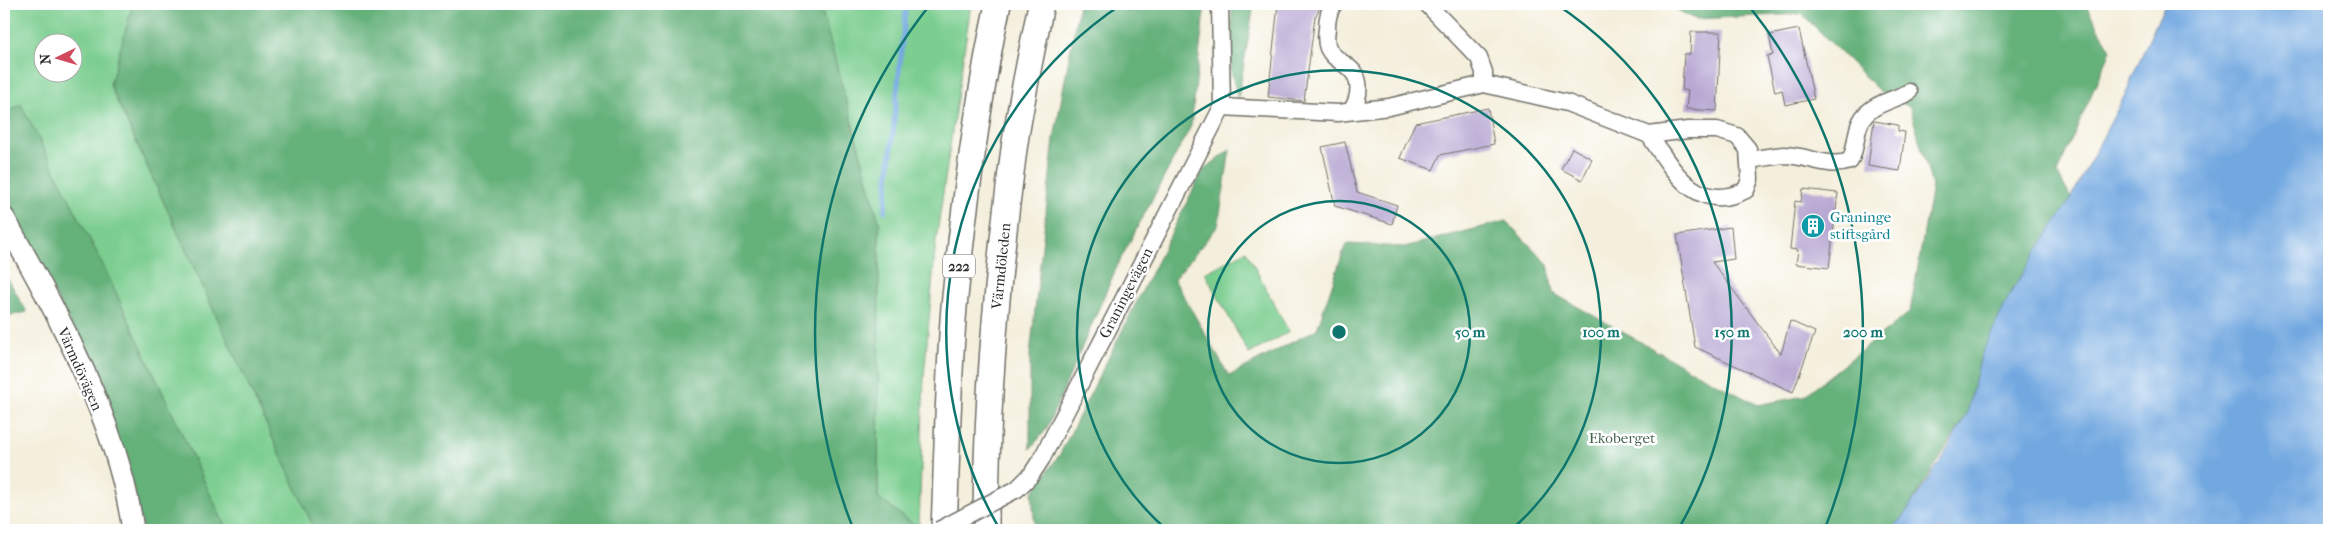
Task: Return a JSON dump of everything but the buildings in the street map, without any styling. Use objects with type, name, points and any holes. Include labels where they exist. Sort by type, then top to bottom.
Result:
[{"type":"highway","name":"222","points":[[944,530],[954,309],[967,196],[989,44],[998,4]]},
{"type":"highway","name":"Värmdöleden","points":[[986,530],[986,442],[997,293],[1015,148],[1041,4]]},
{"type":"main road","name":"Värmdövägen","points":[[4,218],[42,286],[97,404],[115,455],[133,530]]},
{"type":"street","name":"Graningevägen","points":[[939,530],[1017,489],[1031,476],[1042,458],[1222,107],[1220,4]]},
{"type":"street","points":[[1334,4],[1327,20],[1328,48],[1337,59],[1350,68],[1357,80],[1360,92],[1357,102],[1351,111]]},
{"type":"street","points":[[1427,4],[1479,58],[1484,72],[1484,84]]},
{"type":"street","points":[[1222,107],[1338,113],[1389,107],[1484,84],[1567,103],[1649,135],[1688,130],[1717,130],[1737,136],[1748,149],[1750,179],[1746,190],[1732,197],[1704,194],[1690,189],[1680,180],[1649,135]]},
{"type":"street","points":[[1749,160],[1784,155],[1806,157],[1832,164],[1850,160],[1855,151],[1858,128],[1868,110],[1909,92]]},
{"type":"green space","points":[[4,4],[133,4],[110,86],[315,530],[227,530],[102,263],[21,105],[4,114]]},
{"type":"green space","points":[[133,4],[820,4],[879,222],[878,498],[919,528],[917,530],[315,530],[110,85]]},
{"type":"green space","points":[[820,4],[971,4],[936,241],[924,377],[919,528],[878,498],[879,222]]},
{"type":"green space","points":[[1079,4],[1205,4],[1191,126],[1118,264],[1046,430],[1030,449],[1030,355],[1054,139]]},
{"type":"green space","points":[[1232,4],[1254,4],[1238,99],[1231,72]]},
{"type":"green space","name":"Ekoberget","points":[[1666,4],[2085,4],[2111,50],[2057,173],[2071,198],[2011,292],[1981,355],[1967,414],[1901,520],[1889,530],[1035,530],[1032,493],[1060,454],[1203,170],[1230,150],[1218,226],[1174,279],[1229,376],[1317,329],[1346,244],[1404,247],[1506,221],[1548,264],[1553,293],[1687,368],[1758,405],[1804,396],[1910,312],[1932,186],[1910,107],[1880,92],[1802,14],[1695,19]]},
{"type":"green space","points":[[21,104],[102,263],[227,530],[143,530],[101,383],[4,196],[4,114]]},
{"type":"green space","points":[[1246,251],[1289,332],[1249,354],[1205,273]]},
{"type":"green space","points":[[4,272],[27,312],[4,317]]},
{"type":"water","points":[[2165,4],[2329,4],[2329,530],[1889,530],[1901,520],[1943,457],[1967,414],[1981,355],[2011,292],[2071,198],[2130,85]]},
{"type":"waterway","points":[[885,211],[906,4]]},
{"type":"place","name":"Graninge stiftsgård","points":[[1813,226]]}]
